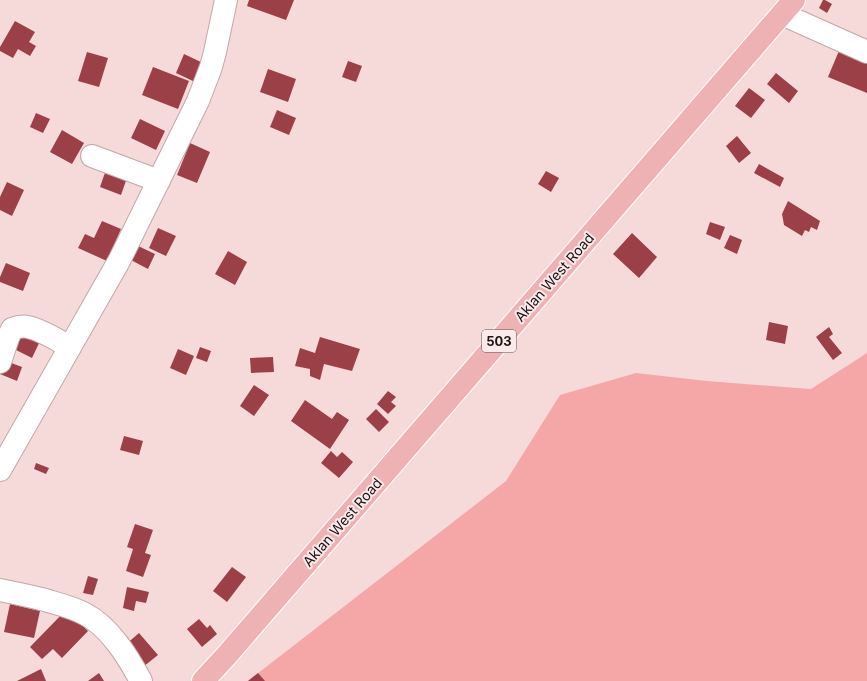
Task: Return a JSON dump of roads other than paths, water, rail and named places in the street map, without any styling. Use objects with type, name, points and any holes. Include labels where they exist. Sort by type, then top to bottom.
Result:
[{"type":"main road","name":"Aklan West Road","points":[[203,681],[788,7]]},
{"type":"street","points":[[0,470],[119,262],[198,101],[211,67],[226,0]]},
{"type":"street","points":[[788,7],[867,52]]},
{"type":"street","points":[[92,156],[158,181]]},
{"type":"street","points":[[0,362],[12,329],[19,327],[28,327],[70,347]]},
{"type":"street","points":[[0,590],[70,607],[86,614],[114,638],[141,681]]}]
